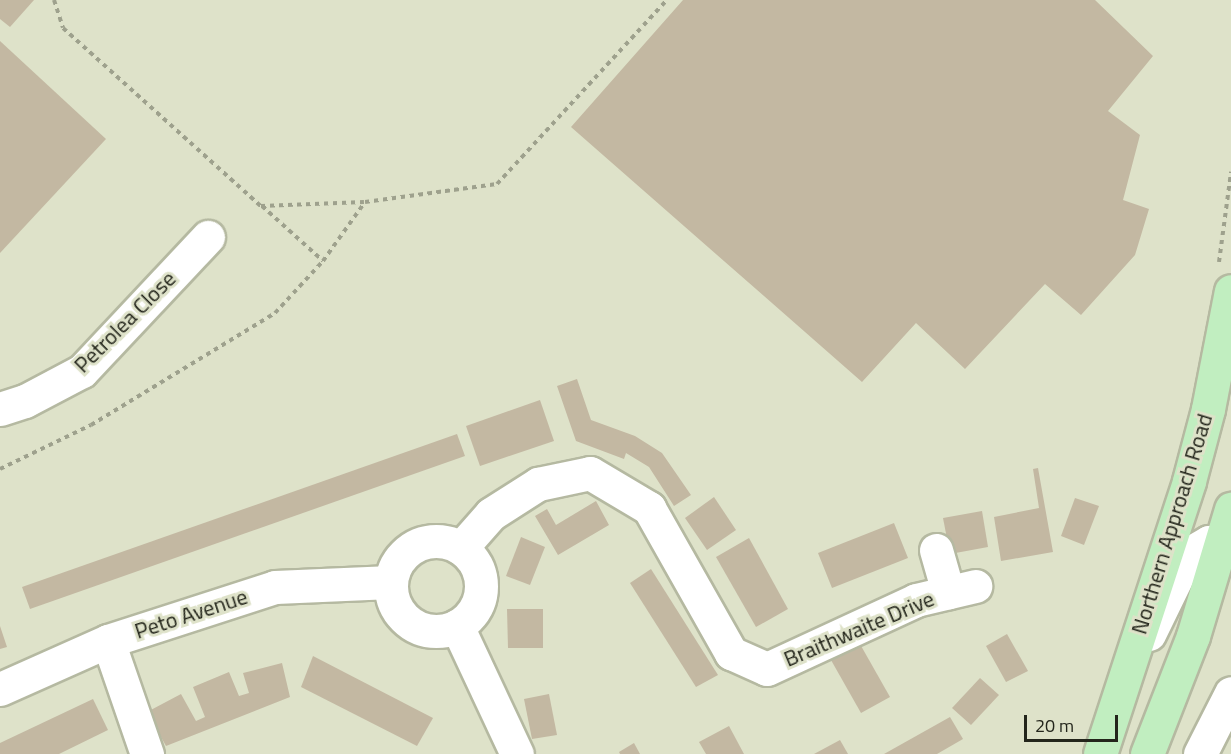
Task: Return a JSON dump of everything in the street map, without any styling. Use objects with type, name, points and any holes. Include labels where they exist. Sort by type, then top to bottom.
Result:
[{"type":"main road","name":"Northern Approach Road","points":[[1100,754],[1189,481],[1231,291]]},
{"type":"main road","points":[[1147,754],[1193,636],[1229,529]]},
{"type":"street","name":"Petrolea Close","points":[[0,409],[25,401],[82,371],[208,237]]},
{"type":"street","name":"Braithwaite Drive","points":[[461,548],[491,514],[538,484],[590,473],[649,508],[731,653],[767,669],[864,622],[916,600],[962,589],[936,550]]},
{"type":"street","points":[[1130,664],[1163,609],[1188,554],[1229,529]]},
{"type":"street","points":[[431,541],[461,548],[472,559],[482,588],[478,603],[457,626],[430,630],[417,626],[397,609],[391,582],[404,554],[431,541]]},
{"type":"street","name":"Peto Avenue","points":[[0,689],[108,640],[275,587],[391,582]]},
{"type":"street","points":[[457,626],[517,754]]},
{"type":"street","points":[[108,640],[147,754]]},
{"type":"street","points":[[1200,754],[1230,695]]},
{"type":"path","points":[[54,0],[63,28],[323,261]]},
{"type":"path","points":[[261,206],[365,202],[497,184],[667,0]]},
{"type":"path","points":[[0,469],[91,425],[275,313],[323,261],[365,202]]},
{"type":"building","points":[[0,0],[34,0],[10,27],[0,19]]},
{"type":"building","points":[[683,0],[1095,0],[1153,56],[1108,111],[1140,135],[1123,200],[1149,209],[1135,255],[1081,315],[1045,284],[965,369],[916,323],[862,382],[571,127]]},
{"type":"building","points":[[0,41],[106,139],[0,253]]},
{"type":"building","points":[[577,379],[591,420],[635,436],[662,453],[691,495],[674,506],[649,467],[626,453],[624,459],[576,441],[557,386]]},
{"type":"building","points":[[540,400],[554,441],[480,466],[466,426]]},
{"type":"building","points":[[457,434],[465,456],[30,609],[22,587]]},
{"type":"building","points":[[1038,468],[1053,552],[1001,561],[994,517],[1039,508],[1033,469]]},
{"type":"building","points":[[714,497],[736,530],[707,550],[685,518]]},
{"type":"building","points":[[1075,498],[1099,506],[1084,545],[1061,536]]},
{"type":"building","points":[[596,501],[609,525],[558,555],[535,516],[547,509],[556,525]]},
{"type":"building","points":[[982,511],[988,547],[950,554],[943,518]]},
{"type":"building","points":[[894,523],[908,558],[832,588],[818,553]]},
{"type":"building","points":[[521,537],[545,547],[530,585],[506,576]]},
{"type":"building","points":[[749,538],[788,609],[756,627],[716,557]]},
{"type":"building","points":[[651,569],[718,675],[696,687],[630,583]]},
{"type":"building","points":[[507,609],[543,609],[543,648],[508,648]]},
{"type":"building","points":[[0,626],[7,647],[0,649]]},
{"type":"building","points":[[1007,634],[1028,671],[1006,682],[986,646]]},
{"type":"building","points":[[856,637],[890,697],[861,713],[827,653]]},
{"type":"building","points":[[313,656],[433,718],[417,746],[301,687]]},
{"type":"building","points":[[282,663],[290,697],[166,746],[147,712],[181,694],[196,721],[205,717],[193,687],[229,672],[239,696],[249,693],[243,673]]},
{"type":"building","points":[[980,678],[999,695],[971,725],[952,708]]},
{"type":"building","points":[[549,694],[557,735],[532,739],[524,699]]},
{"type":"building","points":[[93,699],[108,730],[59,754],[0,754],[0,743]]},
{"type":"building","points":[[950,717],[963,739],[937,754],[884,754]]},
{"type":"building","points":[[729,726],[744,754],[706,754],[699,742]]},
{"type":"building","points":[[840,740],[848,754],[814,754]]},
{"type":"building","points":[[634,743],[640,754],[620,754],[619,752]]}]
